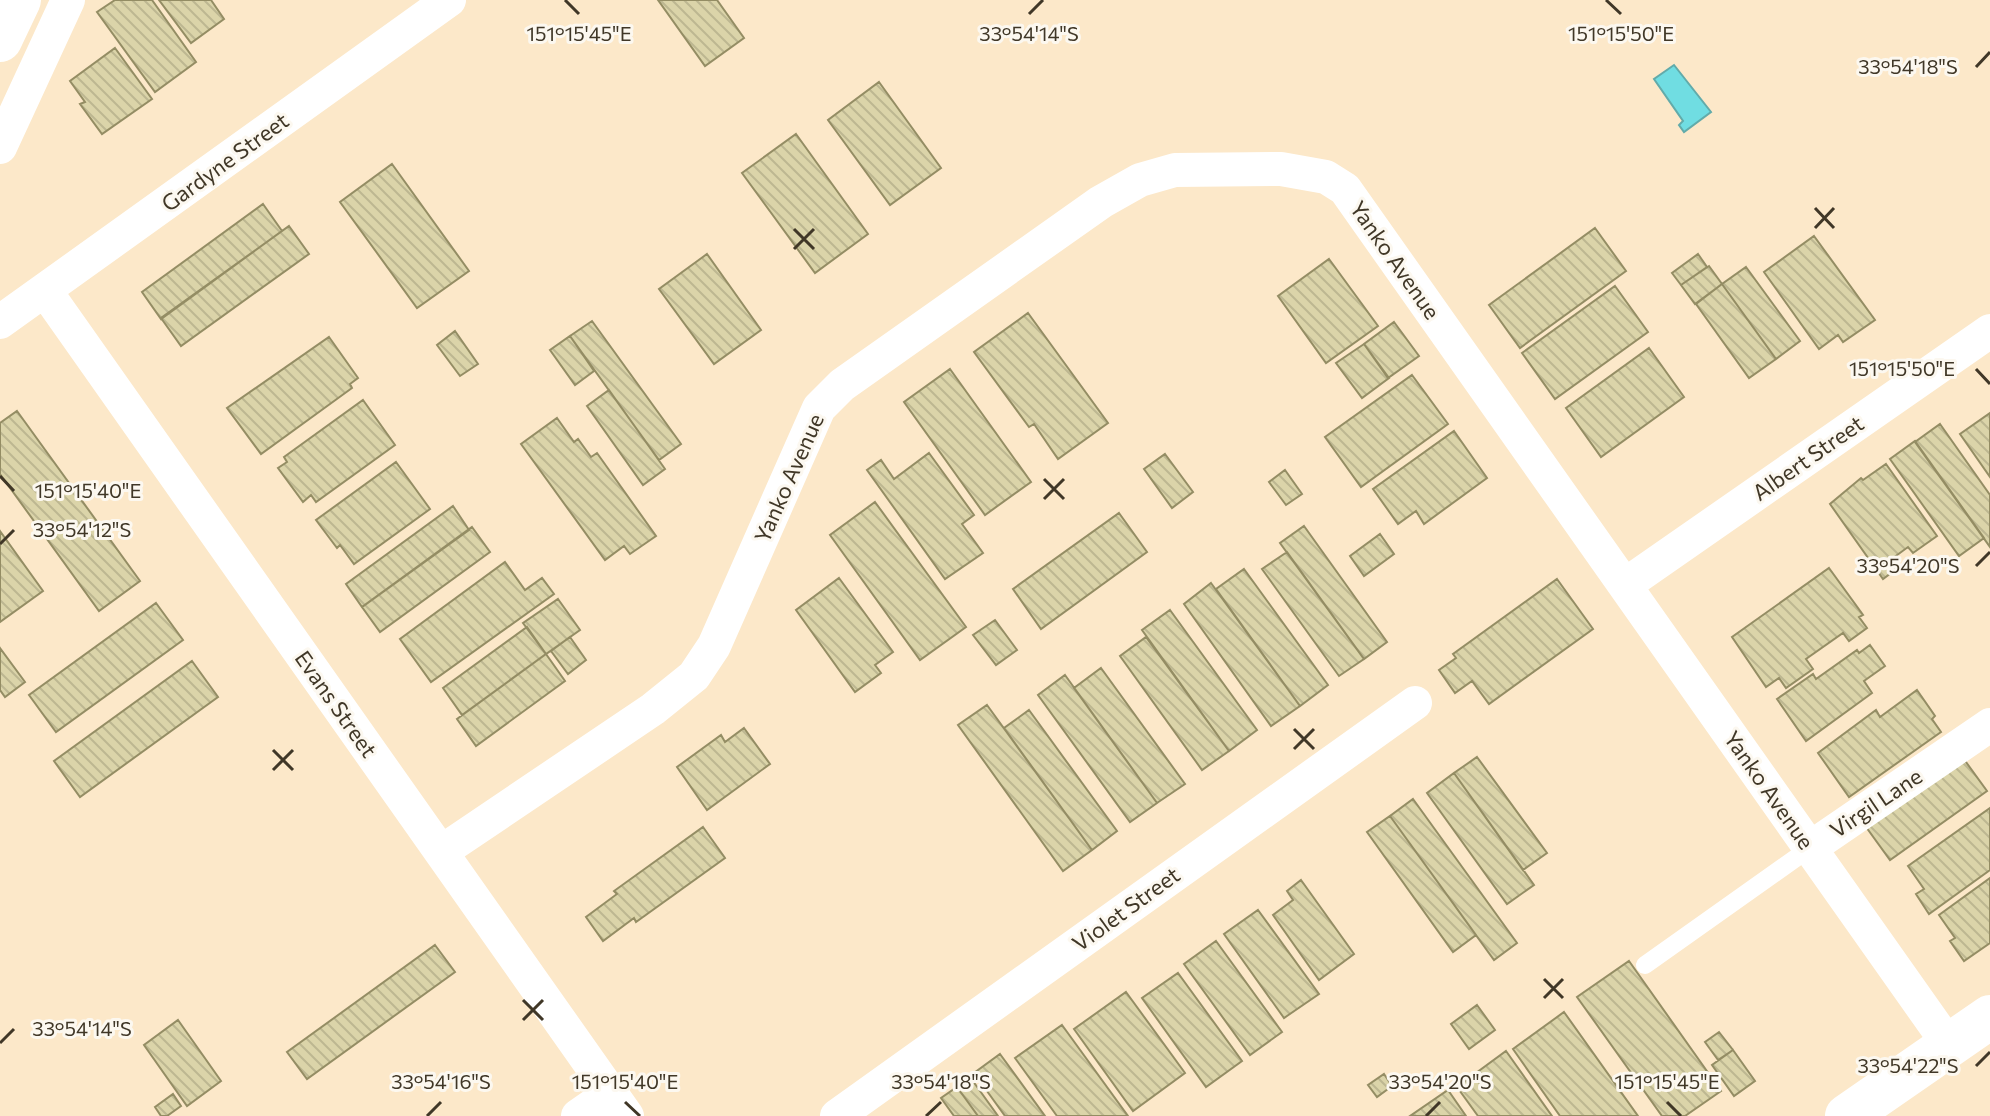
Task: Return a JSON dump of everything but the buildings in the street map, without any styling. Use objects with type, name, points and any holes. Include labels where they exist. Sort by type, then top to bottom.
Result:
[{"type":"main road","points":[[0,40],[19,0]]},
{"type":"main road","points":[[1847,1116],[1990,1017]]},
{"type":"street","points":[[0,147],[68,0]]},
{"type":"street","name":"Gardyne Street","points":[[0,322],[46,292],[449,0]]},
{"type":"street","name":"Yanko Avenue","points":[[441,852],[653,709],[694,676],[714,646],[819,408],[842,385],[1101,202],[1140,180],[1175,170],[1281,169],[1326,177],[1345,189],[1949,1045]]},
{"type":"street","name":"Evans Street","points":[[46,292],[619,1104]]},
{"type":"street","name":"Albert Street","points":[[1625,585],[1990,331]]},
{"type":"street","name":"Violet Street","points":[[837,1116],[1415,703]]},
{"type":"street","name":"Virgil Lane","points":[[1810,848],[1990,725]]},
{"type":"street","points":[[578,1116],[619,1104]]},
{"type":"lane","name":"Virgil Lane","points":[[1645,965],[1810,848]]},
{"type":"water","points":[[1674,65],[1711,112],[1684,132],[1679,125],[1683,121],[1654,79]]}]
